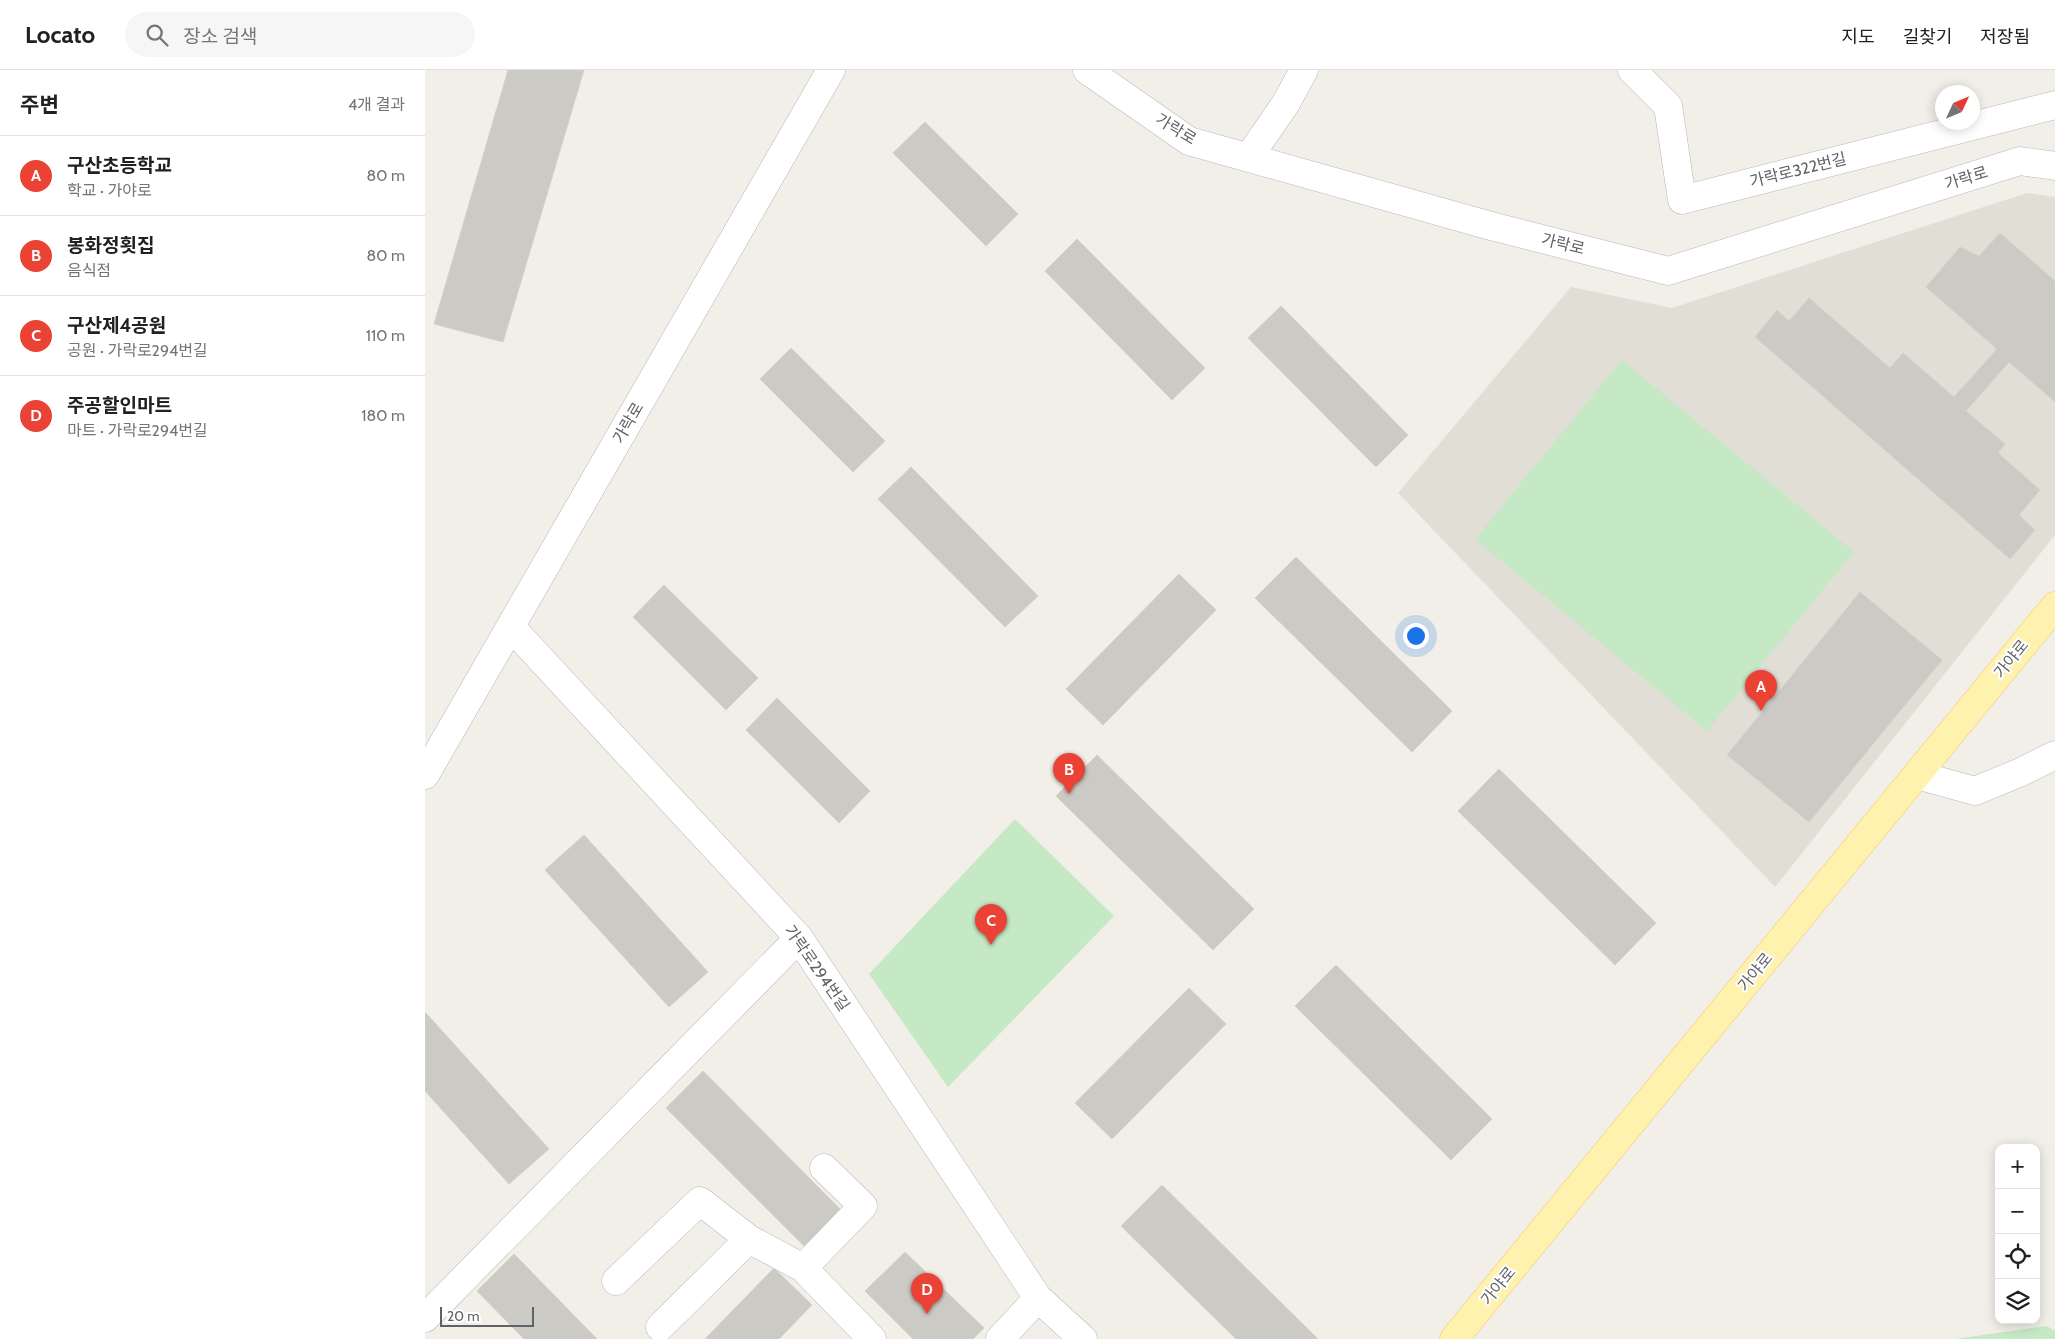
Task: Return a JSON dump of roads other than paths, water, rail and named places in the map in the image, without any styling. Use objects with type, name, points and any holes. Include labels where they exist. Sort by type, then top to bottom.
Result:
[{"type":"main road","name":"가야로","points":[[1454,1339],[2055,606]]},
{"type":"street","name":"가락로","points":[[425,775],[831,70]]},
{"type":"street","name":"가락로","points":[[1087,70],[1189,141],[1491,226],[1668,271],[2020,161],[2055,166]]},
{"type":"street","points":[[1249,157],[1286,103],[1304,70]]},
{"type":"street","name":"가락로322번길","points":[[1632,70],[1668,106],[1682,200],[2055,105]]},
{"type":"street","name":"가락로294번길","points":[[511,627],[799,938],[1038,1298],[1083,1339]]},
{"type":"street","points":[[1917,775],[1975,791],[2021,772],[2055,755]]},
{"type":"street","points":[[425,1318],[799,938]]},
{"type":"street","points":[[803,1268],[863,1206],[824,1168]]},
{"type":"street","points":[[616,1281],[700,1200],[749,1239],[803,1268],[872,1339]]},
{"type":"street","points":[[660,1327],[749,1239]]},
{"type":"street","points":[[1000,1339],[1038,1298]]},
{"type":"place","name":"구산초등학교","points":[[1761,711]]},
{"type":"place","name":"봉화정횟집","points":[[1069,794]]},
{"type":"place","name":"구산제4공원","points":[[991,945]]},
{"type":"place","name":"주공할인마트","points":[[927,1314]]}]
